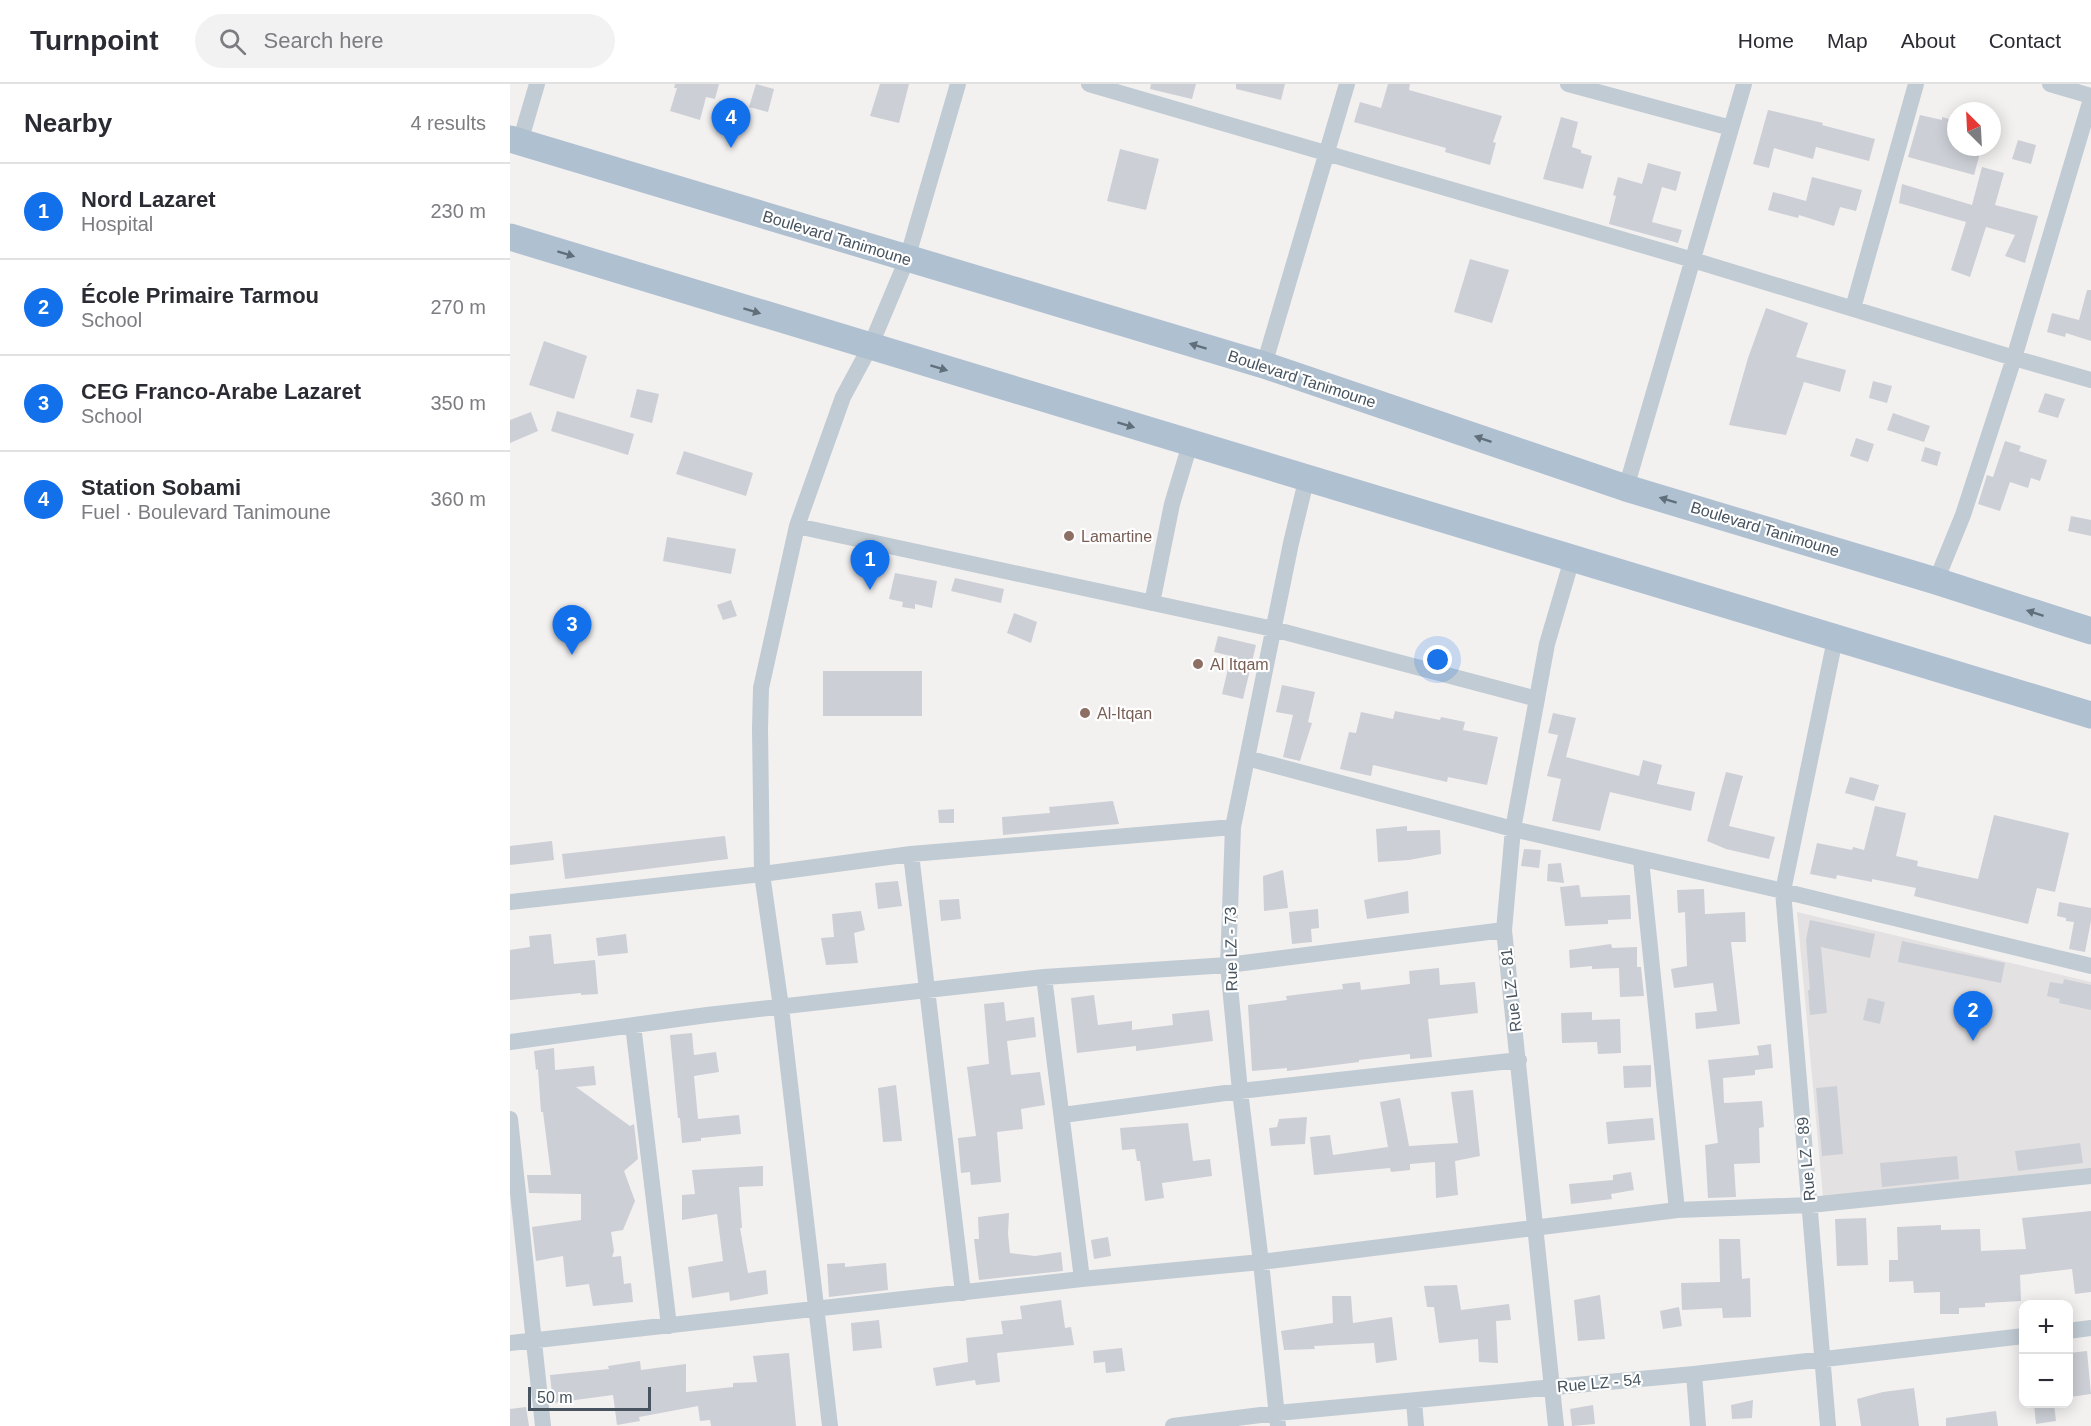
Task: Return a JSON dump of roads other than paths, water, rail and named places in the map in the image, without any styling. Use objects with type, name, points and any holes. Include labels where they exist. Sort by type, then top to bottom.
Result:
[{"type":"main road","name":"Boulevard Tanimoune","points":[[515,141],[1264,366],[1626,488],[1936,581],[2091,631]]},
{"type":"main road","points":[[510,237],[2091,715]]},
{"type":"street","points":[[515,141],[537,84]]},
{"type":"street","points":[[830,1426],[781,1006],[762,874],[761,688],[797,526],[843,397],[870,347],[908,259],[958,84]]},
{"type":"street","points":[[1089,84],[1693,260],[2091,380]]},
{"type":"street","points":[[1264,366],[1347,84]]},
{"type":"street","points":[[1568,84],[1731,128]]},
{"type":"street","points":[[1626,488],[1744,84]]},
{"type":"street","points":[[1853,308],[1916,84]]},
{"type":"street","points":[[1936,581],[1963,515],[2014,358],[2091,98],[2049,84]]},
{"type":"street","points":[[1152,603],[1172,504],[1190,444]]},
{"type":"street","name":"Rue LZ - 73","points":[[1278,1420],[1262,1262],[1240,1091],[1228,965],[1233,827],[1290,543],[1307,477]]},
{"type":"street","points":[[797,526],[1273,629],[1537,699]]},
{"type":"street","name":"Rue LZ - 81","points":[[1556,1426],[1504,930],[1513,829],[1547,644],[1572,559]]},
{"type":"street","name":"Rue LZ - 89","points":[[1828,1426],[1783,891],[1837,638]]},
{"type":"street","points":[[1247,758],[1513,829],[1783,891],[2091,966]]},
{"type":"street","points":[[510,902],[762,874],[911,854],[1233,827]]},
{"type":"street","points":[[911,854],[963,1293]]},
{"type":"street","points":[[1641,860],[1677,1210]]},
{"type":"street","points":[[510,1042],[781,1006],[1044,977],[1228,965],[1504,930]]},
{"type":"street","points":[[1044,977],[1082,1279]]},
{"type":"street","points":[[633,1025],[669,1326]]},
{"type":"street","points":[[1063,1116],[1240,1091],[1519,1060]]},
{"type":"street","points":[[510,1119],[543,1426]]},
{"type":"street","points":[[510,1343],[1082,1279],[1262,1262],[1677,1210],[1810,1205],[2091,1176]]},
{"type":"street","points":[[2073,1330],[2091,1328]]},
{"type":"street","name":"Rue LZ - 54","points":[[1173,1426],[1278,1420],[1414,1401],[1694,1374],[2019,1337]]},
{"type":"street","points":[[1694,1374],[1698,1426]]},
{"type":"street","points":[[1414,1401],[1416,1426]]},
{"type":"place","name":"Station Sobami","points":[[731,148]]},
{"type":"place","name":"Lamartine","points":[[1069,536]]},
{"type":"place","name":"Nord Lazaret","points":[[870,590]]},
{"type":"place","name":"CEG Franco-Arabe Lazaret","points":[[572,655]]},
{"type":"place","name":"Al Itqam","points":[[1198,664]]},
{"type":"place","name":"Al-Itqan","points":[[1085,713]]},
{"type":"place","name":"École Primaire Tarmou","points":[[1973,1041]]}]
